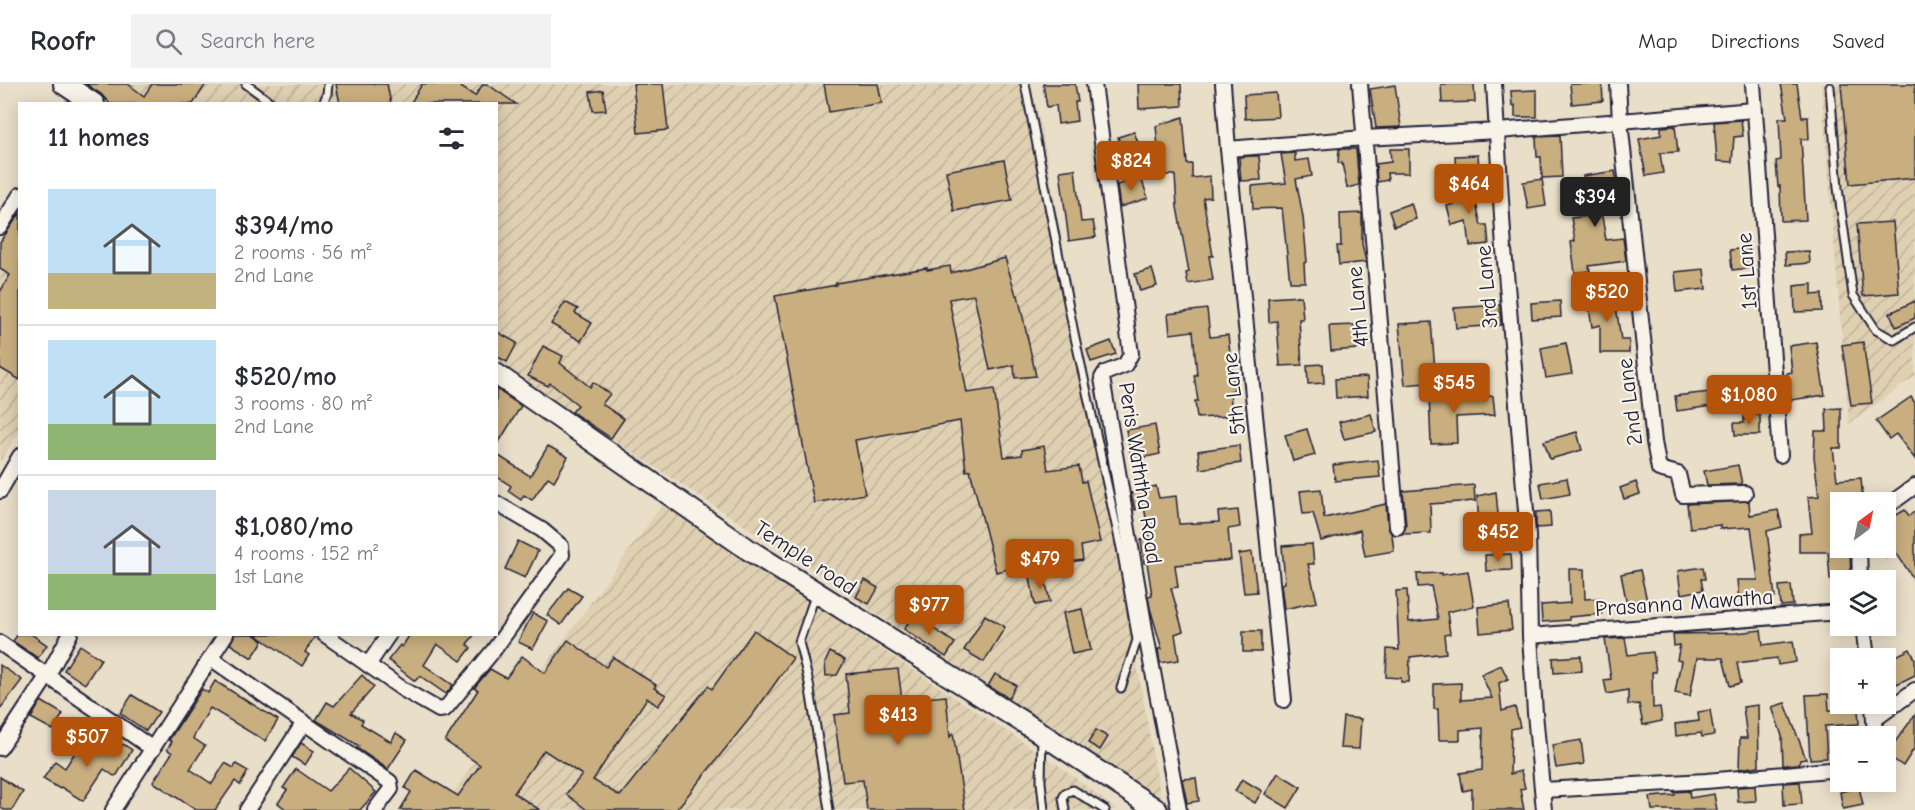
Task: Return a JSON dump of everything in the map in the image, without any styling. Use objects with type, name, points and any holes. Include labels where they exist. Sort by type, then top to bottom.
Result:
[{"type":"street","name":"Peris Waththa Road","points":[[1094,84],[1131,354],[1125,365],[1105,373],[1102,378],[1179,810]]},
{"type":"street","name":"5th Lane","points":[[1223,84],[1284,700]]},
{"type":"street","name":"4th Lane","points":[[1360,84],[1397,527]]},
{"type":"street","name":"3rd Lane","points":[[1494,84],[1505,261],[1528,535],[1530,636],[1544,810]]},
{"type":"street","name":"2nd Lane","points":[[1618,84],[1654,442],[1659,470],[1678,474],[1683,495],[1745,493]]},
{"type":"street","name":"1st Lane","points":[[1753,84],[1780,455]]},
{"type":"street","points":[[1228,149],[1364,138],[1498,131],[1754,110]]},
{"type":"street","points":[[0,227],[18,198]]},
{"type":"street","name":"Temple road","points":[[498,375],[749,550],[1042,734],[1158,810]]},
{"type":"street","points":[[0,491],[18,460]]},
{"type":"street","points":[[1896,500],[1915,486]]},
{"type":"street","points":[[327,636],[404,690],[439,710],[445,709],[493,651],[562,555],[561,546],[542,530],[498,504]]},
{"type":"street","name":"Prasanna Mawatha","points":[[1530,636],[1830,613]]},
{"type":"street","points":[[0,748],[48,675],[69,636]]},
{"type":"street","points":[[113,810],[225,636]]},
{"type":"street","points":[[368,665],[388,636]]},
{"type":"street","points":[[0,643],[153,749]]},
{"type":"street","points":[[212,659],[390,782],[391,789],[375,810]]},
{"type":"street","points":[[1875,719],[1915,690]]},
{"type":"street","points":[[1874,714],[1875,726]]},
{"type":"street","points":[[247,810],[303,724]]},
{"type":"street","points":[[1543,790],[1706,781],[1830,770]]},
{"type":"lane","points":[[246,84],[270,102]]},
{"type":"lane","points":[[324,102],[328,84]]},
{"type":"lane","points":[[1026,84],[1074,333],[1121,548],[1137,640],[1120,688]]},
{"type":"lane","points":[[1830,87],[1838,188],[1852,295],[1876,330],[1894,340],[1915,327]]},
{"type":"lane","points":[[816,593],[800,642],[830,810]]},
{"type":"lane","points":[[1042,734],[1041,782],[1044,810]]},
{"type":"lane","points":[[1065,810],[1063,798],[1065,793],[1073,790],[1105,810]]},
{"type":"shaded area","points":[[67,84],[1031,84],[1043,137],[1163,810],[817,573],[498,365],[498,102],[93,102]]},
{"type":"shaded area","points":[[1821,84],[1915,84],[1915,376],[1849,424]]},
{"type":"shaded area","points":[[18,210],[18,433],[0,462],[0,239]]},
{"type":"shaded area","points":[[662,505],[1061,767],[1117,810],[440,810]]},
{"type":"building","points":[[86,84],[128,84],[144,96],[152,84],[206,84],[194,102],[108,102]]},
{"type":"building","points":[[336,84],[387,84],[391,102],[340,102]]},
{"type":"building","points":[[422,84],[456,84],[475,96],[483,84],[487,84],[516,104],[498,104],[498,102],[411,102]]},
{"type":"building","points":[[633,84],[663,84],[668,130],[638,133]]},
{"type":"building","points":[[824,84],[878,84],[882,103],[829,112]]},
{"type":"building","points":[[1043,84],[1075,84],[1078,102],[1075,102],[1077,121],[1058,124],[1056,105],[1047,107]]},
{"type":"building","points":[[1138,84],[1181,84],[1182,106],[1139,109]]},
{"type":"building","points":[[1441,84],[1474,84],[1475,102],[1442,103]]},
{"type":"building","points":[[1570,84],[1602,84],[1603,101],[1572,104]]},
{"type":"building","points":[[1781,84],[1797,84],[1802,117],[1808,117],[1809,139],[1801,139],[1806,220],[1781,221],[1780,186],[1778,187],[1776,161],[1781,160],[1779,118],[1787,118]]},
{"type":"building","points":[[1841,84],[1915,84],[1915,178],[1850,184]]},
{"type":"building","points":[[1395,85],[1401,127],[1376,128],[1370,89]]},
{"type":"building","points":[[603,90],[606,110],[593,111],[590,92]]},
{"type":"building","points":[[1537,90],[1537,117],[1515,117],[1515,105],[1512,106],[1511,91]]},
{"type":"building","points":[[1276,93],[1278,117],[1245,119],[1244,95]]},
{"type":"building","points":[[1183,117],[1187,164],[1192,164],[1192,178],[1210,176],[1211,197],[1203,198],[1213,256],[1209,256],[1213,280],[1188,284],[1186,273],[1189,272],[1177,207],[1175,175],[1162,175],[1162,147],[1158,147],[1156,126]]},
{"type":"building","points":[[1741,120],[1743,136],[1734,137],[1732,162],[1717,161],[1714,122]]},
{"type":"building","points":[[1675,126],[1678,152],[1660,153],[1663,173],[1646,176],[1639,139],[1661,135],[1661,127]]},
{"type":"building","points":[[1134,132],[1139,145],[1122,150],[1118,137]]},
{"type":"building","points":[[1560,135],[1562,177],[1542,178],[1541,157],[1537,157],[1536,137]]},
{"type":"building","points":[[1339,149],[1356,149],[1359,185],[1347,188],[1342,163],[1338,163]]},
{"type":"building","points":[[1390,149],[1409,149],[1409,173],[1387,173],[1388,180],[1377,182],[1376,164],[1391,162]]},
{"type":"building","points":[[1295,153],[1295,161],[1309,159],[1312,176],[1296,179],[1303,217],[1307,262],[1304,263],[1305,282],[1290,282],[1282,208],[1253,209],[1252,186],[1286,183],[1281,154]]},
{"type":"building","points":[[1478,155],[1479,170],[1456,174],[1455,156]]},
{"type":"building","points":[[1259,156],[1261,180],[1241,181],[1239,157]]},
{"type":"building","points":[[1004,160],[1012,200],[954,211],[946,171]]},
{"type":"building","points":[[1075,169],[1081,222],[1093,221],[1096,237],[1069,241],[1060,171]]},
{"type":"building","points":[[1615,171],[1618,192],[1598,194],[1606,240],[1623,238],[1626,261],[1589,266],[1590,271],[1575,273],[1571,242],[1575,241],[1571,218],[1588,216],[1583,176]]},
{"type":"building","points":[[1141,178],[1148,198],[1120,207],[1117,185]]},
{"type":"building","points":[[1542,179],[1546,206],[1528,209],[1523,182]]},
{"type":"building","points":[[1471,182],[1481,225],[1487,225],[1489,244],[1470,246],[1467,221],[1452,225],[1447,206],[1458,203],[1457,187]]},
{"type":"building","points":[[1411,203],[1416,219],[1394,226],[1389,211]]},
{"type":"building","points":[[1362,213],[1362,244],[1366,262],[1339,265],[1337,246],[1341,246],[1340,214]]},
{"type":"building","points":[[18,216],[18,379],[0,368],[0,292],[10,275],[0,269],[0,242]]},
{"type":"building","points":[[1893,222],[1899,293],[1863,296],[1857,224]]},
{"type":"building","points":[[1749,248],[1751,268],[1732,270],[1730,250]]},
{"type":"building","points":[[1809,251],[1810,263],[1786,265],[1785,252]]},
{"type":"building","points":[[1005,258],[1016,295],[1018,295],[1036,376],[1015,378],[1014,365],[990,370],[974,295],[949,299],[967,393],[994,389],[1004,457],[1022,455],[1022,450],[1044,446],[1048,470],[1079,466],[1082,482],[1086,481],[1100,542],[1081,546],[1083,560],[1057,564],[1054,548],[1015,556],[1017,567],[996,572],[970,470],[966,471],[960,421],[855,440],[865,494],[814,503],[775,296],[927,268],[927,270],[950,266],[951,273]]},
{"type":"building","points":[[1152,269],[1157,286],[1140,291],[1135,274]]},
{"type":"building","points":[[1704,269],[1706,289],[1677,292],[1675,272]]},
{"type":"building","points":[[1812,284],[1812,295],[1822,294],[1822,311],[1795,312],[1794,286]]},
{"type":"building","points":[[1614,292],[1621,340],[1629,340],[1629,353],[1600,353],[1600,325],[1592,327],[1587,295]]},
{"type":"building","points":[[1301,296],[1303,319],[1299,319],[1302,365],[1280,366],[1277,321],[1269,322],[1268,298]]},
{"type":"building","points":[[1560,301],[1561,317],[1532,319],[1531,303]]},
{"type":"building","points":[[1915,301],[1915,318],[1896,327],[1890,313]]},
{"type":"building","points":[[565,302],[578,309],[575,313],[592,323],[581,341],[551,324]]},
{"type":"building","points":[[1500,305],[1501,325],[1456,328],[1454,308]]},
{"type":"building","points":[[1207,309],[1210,337],[1228,335],[1234,390],[1230,391],[1232,416],[1197,418],[1195,401],[1198,401],[1194,375],[1197,375],[1193,331],[1170,334],[1168,314]]},
{"type":"building","points":[[1431,322],[1436,382],[1405,385],[1399,324]]},
{"type":"building","points":[[1356,325],[1356,333],[1367,333],[1368,344],[1357,345],[1358,349],[1331,351],[1329,326]]},
{"type":"building","points":[[498,332],[517,343],[507,362],[498,357]]},
{"type":"building","points":[[1111,341],[1116,354],[1091,362],[1087,350]]},
{"type":"building","points":[[1816,342],[1825,395],[1791,400],[1787,373],[1792,372],[1789,346]]},
{"type":"building","points":[[1863,342],[1872,403],[1851,405],[1842,345]]},
{"type":"building","points":[[1566,343],[1572,374],[1546,378],[1541,348]]},
{"type":"building","points":[[543,346],[563,356],[560,363],[590,387],[593,382],[610,394],[602,404],[624,419],[611,438],[572,412],[578,405],[550,383],[548,386],[528,376]]},
{"type":"building","points":[[1323,364],[1324,383],[1308,384],[1307,365]]},
{"type":"building","points":[[1367,377],[1368,396],[1336,398],[1335,379]]},
{"type":"building","points":[[498,390],[521,406],[498,444]]},
{"type":"building","points":[[1710,392],[1712,406],[1677,411],[1675,396]]},
{"type":"building","points":[[1455,393],[1455,398],[1493,396],[1495,415],[1456,417],[1457,443],[1431,444],[1429,394]]},
{"type":"building","points":[[1911,397],[1915,403],[1915,459],[1896,434],[1889,439],[1876,421]]},
{"type":"building","points":[[1841,408],[1841,448],[1833,448],[1837,480],[1861,478],[1862,492],[1830,492],[1830,558],[1850,558],[1851,570],[1830,570],[1830,580],[1828,552],[1799,552],[1799,534],[1812,533],[1808,497],[1819,496],[1814,457],[1815,431],[1827,431],[1826,409]]},
{"type":"building","points":[[1371,414],[1376,432],[1344,439],[1339,422]]},
{"type":"building","points":[[1744,415],[1760,415],[1760,435],[1735,435],[1734,423],[1744,423]]},
{"type":"building","points":[[1155,425],[1160,454],[1132,460],[1126,430]]},
{"type":"building","points":[[1307,429],[1315,455],[1293,461],[1285,435]]},
{"type":"building","points":[[1577,432],[1582,450],[1550,459],[1544,441]]},
{"type":"building","points":[[1239,445],[1241,463],[1200,469],[1198,451]]},
{"type":"building","points":[[548,446],[568,457],[554,481],[548,477],[532,500],[524,495],[521,500],[508,491],[511,486],[498,477],[498,455],[530,476]]},
{"type":"building","points":[[1378,460],[1380,477],[1335,481],[1333,465]]},
{"type":"building","points":[[1738,465],[1742,484],[1707,485],[1704,471]]},
{"type":"building","points":[[1567,478],[1570,494],[1543,499],[1540,483]]},
{"type":"building","points":[[1636,482],[1640,494],[1624,499],[1620,488]]},
{"type":"building","points":[[1474,485],[1475,501],[1430,504],[1431,533],[1402,534],[1406,526],[1403,491]]},
{"type":"building","points":[[1156,486],[1159,498],[1176,496],[1179,524],[1219,522],[1218,512],[1238,510],[1240,527],[1228,529],[1231,560],[1175,565],[1178,587],[1171,588],[1183,631],[1175,634],[1179,660],[1160,663],[1158,649],[1162,649],[1150,608],[1148,596],[1152,595],[1141,540],[1150,539],[1144,507],[1135,510],[1131,493]]},
{"type":"building","points":[[1321,489],[1324,518],[1386,504],[1388,528],[1392,535],[1394,551],[1365,556],[1360,530],[1321,541],[1313,513],[1303,514],[1300,491]]},
{"type":"building","points":[[1496,492],[1499,525],[1479,526],[1477,496]]},
{"type":"building","points":[[1749,501],[1750,515],[1778,510],[1782,527],[1767,531],[1775,597],[1739,601],[1737,580],[1758,580],[1751,527],[1720,529],[1720,525],[1690,528],[1687,504]]},
{"type":"building","points":[[1905,510],[1909,516],[1915,511],[1915,581],[1896,552],[1896,515]]},
{"type":"building","points":[[1550,511],[1551,527],[1536,528],[1536,512]]},
{"type":"building","points":[[518,541],[538,551],[525,578],[505,569]]},
{"type":"building","points":[[1312,544],[1314,564],[1308,564],[1317,602],[1284,609],[1281,584],[1285,583],[1282,546]]},
{"type":"building","points":[[1252,552],[1257,592],[1244,593],[1239,554]]},
{"type":"building","points":[[1511,554],[1512,570],[1486,571],[1485,555]]},
{"type":"building","points":[[1703,567],[1705,579],[1701,579],[1703,590],[1681,594],[1678,571]]},
{"type":"building","points":[[1569,569],[1584,569],[1585,599],[1601,598],[1602,614],[1542,622],[1541,605],[1570,603]]},
{"type":"building","points":[[1640,570],[1648,605],[1628,610],[1621,574]]},
{"type":"building","points":[[1468,571],[1474,606],[1447,612],[1450,634],[1444,635],[1446,653],[1410,657],[1409,682],[1401,682],[1401,678],[1386,677],[1387,649],[1399,650],[1396,591],[1407,590],[1409,622],[1438,619],[1431,586],[1418,587],[1417,574],[1442,573],[1442,575]]},
{"type":"building","points":[[1044,574],[1050,602],[1035,605],[1030,577]]},
{"type":"building","points":[[865,580],[878,588],[869,604],[856,597]]},
{"type":"building","points":[[1791,585],[1793,605],[1781,606],[1779,586]]},
{"type":"building","points":[[568,588],[582,596],[561,625],[547,615]]},
{"type":"building","points":[[1509,604],[1512,630],[1480,633],[1478,607]]},
{"type":"building","points":[[1082,609],[1091,650],[1072,654],[1063,613]]},
{"type":"building","points":[[533,613],[548,621],[533,649],[518,642]]},
{"type":"building","points":[[913,615],[955,643],[946,657],[904,629]]},
{"type":"building","points":[[985,615],[1005,627],[984,662],[964,650]]},
{"type":"building","points":[[754,630],[793,658],[754,713],[676,810],[587,810],[566,794],[582,775],[544,750],[514,793],[540,810],[400,810],[411,792],[405,788],[416,770],[458,796],[480,765],[445,741],[478,690],[474,688],[490,669],[506,678],[522,656],[545,673],[568,640],[606,667],[613,657],[656,685],[654,688],[666,695],[658,706],[647,698],[593,780],[620,796],[708,686],[712,689]]},
{"type":"building","points":[[1761,630],[1763,645],[1793,641],[1796,662],[1778,665],[1777,658],[1737,663],[1741,683],[1730,686],[1723,658],[1697,658],[1690,696],[1675,693],[1681,661],[1677,660],[1680,645],[1674,646],[1673,634],[1736,633]]},
{"type":"building","points":[[1243,631],[1261,631],[1261,652],[1243,652]]},
{"type":"building","points":[[18,634],[18,636],[34,636],[47,645],[38,658],[13,641]]},
{"type":"building","points":[[234,636],[256,636],[263,641],[252,658],[230,644]]},
{"type":"building","points":[[258,636],[315,636],[305,652],[309,655],[302,666]]},
{"type":"building","points":[[409,636],[473,636],[467,644],[471,648],[461,661],[437,644],[424,665],[453,685],[446,694],[420,676],[415,681],[388,660],[400,645],[402,647]]},
{"type":"building","points":[[1625,638],[1628,655],[1653,652],[1656,672],[1652,672],[1653,708],[1660,707],[1662,721],[1643,725],[1639,704],[1628,705],[1628,690],[1607,694],[1604,680],[1611,679],[1605,639]]},
{"type":"building","points":[[80,645],[101,659],[85,684],[64,670]]},
{"type":"building","points":[[1910,649],[1915,659],[1915,675],[1897,684],[1896,682],[1896,656]]},
{"type":"building","points":[[830,652],[845,660],[837,675],[826,676],[825,663]]},
{"type":"building","points":[[1581,656],[1582,671],[1554,673],[1553,658]]},
{"type":"building","points":[[0,665],[22,680],[0,709]]},
{"type":"building","points":[[1501,665],[1508,679],[1499,683],[1502,711],[1515,707],[1520,727],[1511,729],[1510,774],[1521,771],[1525,788],[1520,789],[1524,810],[1472,810],[1472,789],[1463,791],[1460,773],[1482,770],[1483,728],[1460,730],[1460,740],[1439,740],[1438,709],[1434,709],[1434,684],[1461,683],[1461,700],[1492,698],[1481,674]]},
{"type":"building","points":[[898,669],[902,700],[946,696],[950,737],[953,733],[965,810],[867,810],[863,780],[843,782],[834,715],[850,713],[846,674]]},
{"type":"building","points":[[995,674],[1016,685],[1009,698],[988,686]]},
{"type":"building","points":[[362,675],[374,687],[351,713],[363,720],[361,724],[391,742],[396,733],[407,740],[388,769],[357,748],[359,746],[316,720],[327,702],[334,706]]},
{"type":"building","points":[[215,681],[278,720],[265,741],[210,708],[193,738],[205,746],[190,769],[212,784],[225,763],[234,768],[236,764],[248,771],[240,785],[235,781],[215,810],[196,810],[153,782],[172,753],[167,749],[172,742],[169,740],[202,689],[208,693]]},
{"type":"building","points":[[1828,694],[1830,714],[1858,714],[1859,724],[1825,726],[1827,758],[1810,759],[1806,695]]},
{"type":"building","points":[[132,695],[159,712],[146,731],[120,713]]},
{"type":"building","points":[[41,701],[63,714],[53,730],[31,718]]},
{"type":"building","points":[[1785,703],[1806,759],[1800,760],[1799,764],[1783,765],[1782,736],[1772,707]]},
{"type":"building","points":[[1758,705],[1759,766],[1739,769],[1740,738],[1747,738],[1743,707]]},
{"type":"building","points":[[1710,710],[1714,735],[1702,737],[1701,733],[1676,736],[1675,724],[1699,721],[1698,712]]},
{"type":"building","points":[[1915,715],[1915,747],[1903,766],[1896,761],[1896,741]]},
{"type":"building","points":[[1343,717],[1361,719],[1359,749],[1340,748]]},
{"type":"building","points":[[1096,730],[1108,737],[1100,750],[1088,743]]},
{"type":"building","points":[[83,740],[102,753],[110,741],[120,748],[123,744],[132,750],[117,775],[114,776],[104,769],[83,801],[43,779],[55,761],[65,768]]},
{"type":"building","points":[[1581,740],[1584,764],[1556,768],[1552,745]]},
{"type":"building","points":[[301,743],[314,751],[305,765],[292,757]]},
{"type":"building","points":[[349,768],[376,792],[360,810],[287,810],[278,803],[287,790],[283,788],[296,769],[328,791]]},
{"type":"building","points":[[1278,773],[1301,787],[1288,808],[1265,794]]},
{"type":"building","points":[[0,777],[23,792],[12,810],[4,810],[0,807]]},
{"type":"building","points":[[1196,778],[1199,801],[1187,803],[1182,779]]},
{"type":"building","points":[[1242,779],[1262,791],[1255,803],[1235,791]]},
{"type":"building","points":[[1800,782],[1802,804],[1784,805],[1783,783]]},
{"type":"building","points":[[1755,786],[1756,801],[1738,802],[1737,787]]},
{"type":"building","points":[[1689,791],[1690,798],[1714,794],[1717,810],[1652,810],[1650,797],[1675,795],[1674,792]]},
{"type":"building","points":[[1840,792],[1860,792],[1863,805],[1843,809]]}]
